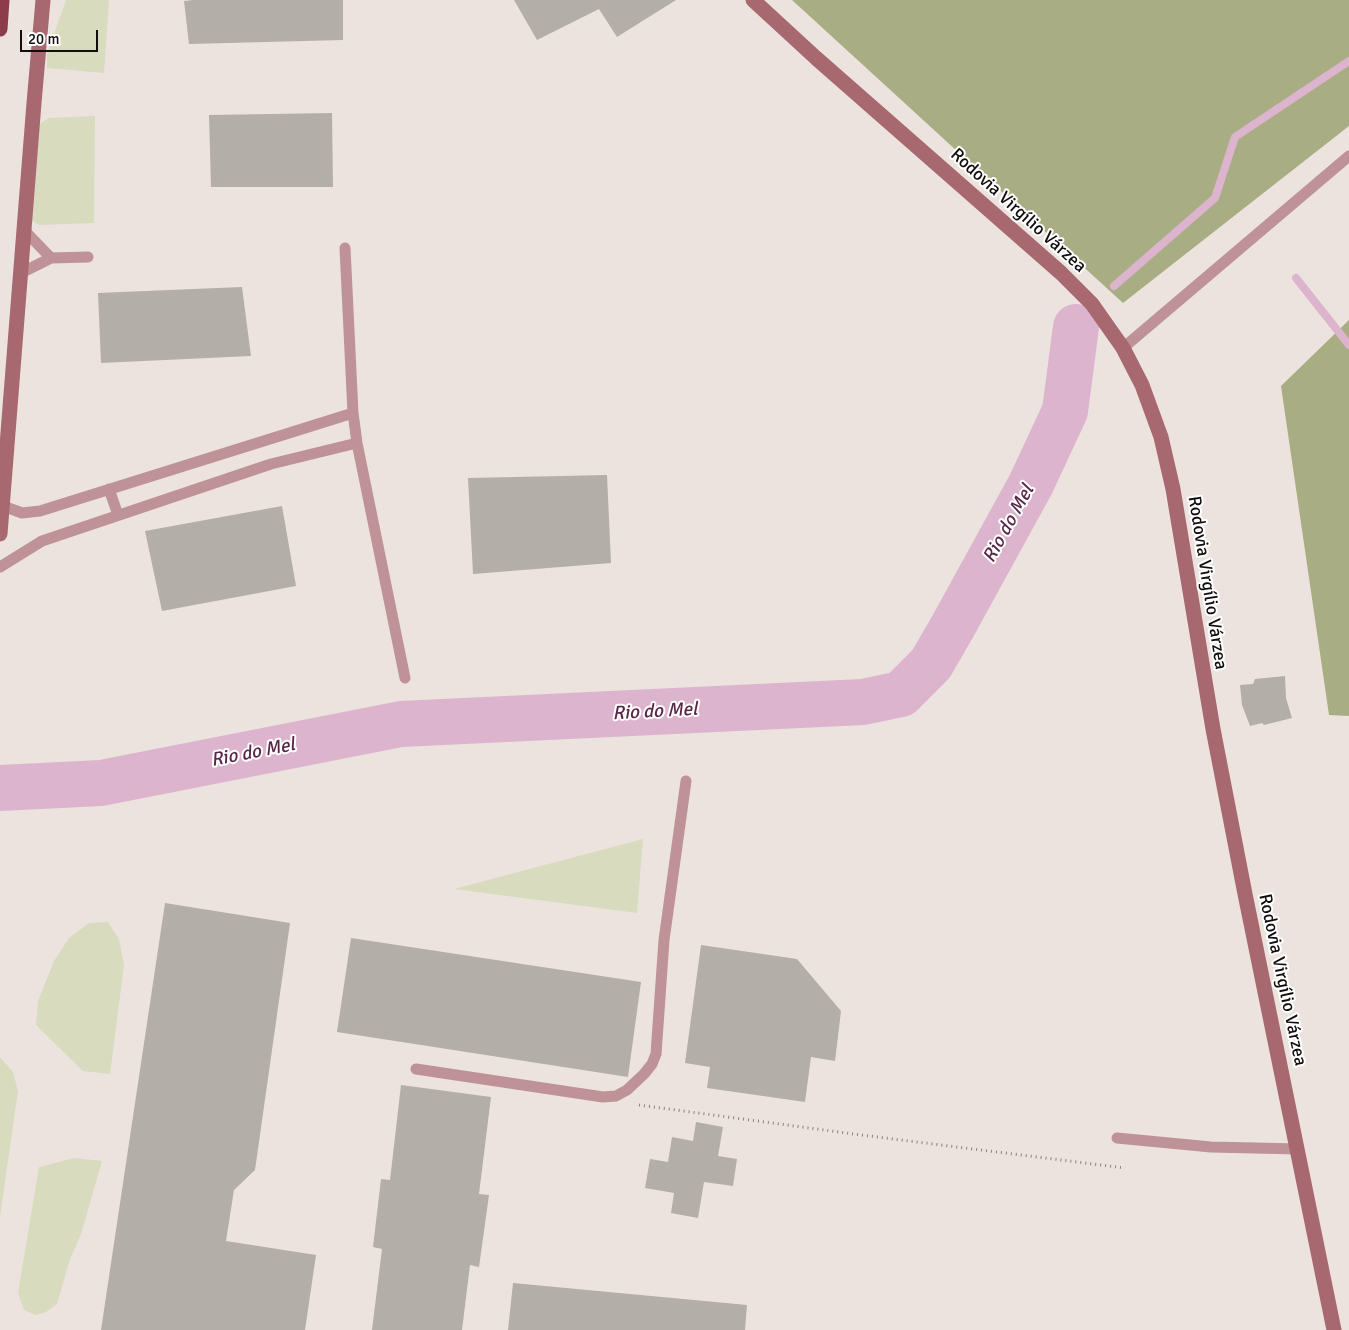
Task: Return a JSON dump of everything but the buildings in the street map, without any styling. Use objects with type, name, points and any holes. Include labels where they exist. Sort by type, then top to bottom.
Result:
[{"type":"highway","points":[[0,29],[2,0]]},
{"type":"main road","points":[[0,534],[43,0]]},
{"type":"main road","name":"Rodovia Virgílio Várzea","points":[[753,0],[816,58],[1061,273],[1092,304],[1123,348],[1142,385],[1161,437],[1173,489],[1213,729],[1334,1330]]},
{"type":"lane","points":[[1123,348],[1349,156]]},
{"type":"lane","points":[[24,230],[51,258]]},
{"type":"lane","points":[[345,248],[356,443],[405,678]]},
{"type":"lane","points":[[21,273],[51,258],[88,257]]},
{"type":"lane","points":[[3,506],[22,513],[40,511],[353,413]]},
{"type":"lane","points":[[0,567],[42,541],[271,464],[356,443]]},
{"type":"lane","points":[[109,490],[118,515]]},
{"type":"lane","points":[[416,1069],[603,1097],[616,1096],[627,1090],[644,1074],[652,1064],[656,1054],[664,940],[686,781]]},
{"type":"lane","points":[[1117,1138],[1211,1147],[1298,1149]]},
{"type":"path","points":[[616,1096],[632,1104],[1125,1168]]},
{"type":"green space","points":[[66,0],[109,0],[104,73],[47,68],[47,54]]},
{"type":"green space","points":[[792,0],[1349,0],[1349,126],[1123,303]]},
{"type":"green space","points":[[95,116],[94,223],[39,225],[30,219],[37,125],[49,118]]},
{"type":"green space","points":[[1349,320],[1349,716],[1329,715],[1281,386]]},
{"type":"green space","points":[[643,839],[637,913],[454,889]]},
{"type":"green space","points":[[108,922],[119,939],[124,965],[110,1074],[83,1071],[36,1025],[38,1001],[54,961],[69,938],[89,923]]},
{"type":"green space","points":[[0,1057],[13,1072],[18,1091],[0,1217]]},
{"type":"green space","points":[[74,1158],[102,1161],[81,1234],[70,1259],[57,1304],[46,1312],[36,1315],[24,1310],[18,1293],[39,1167]]},
{"type":"waterway","points":[[1114,286],[1215,198],[1235,137],[1349,61]]},
{"type":"waterway","points":[[1296,278],[1349,345]]},
{"type":"waterway","name":"Rio do Mel","points":[[0,788],[101,783],[401,724],[863,702],[901,694],[931,664],[1031,484],[1065,411],[1076,327]]}]
